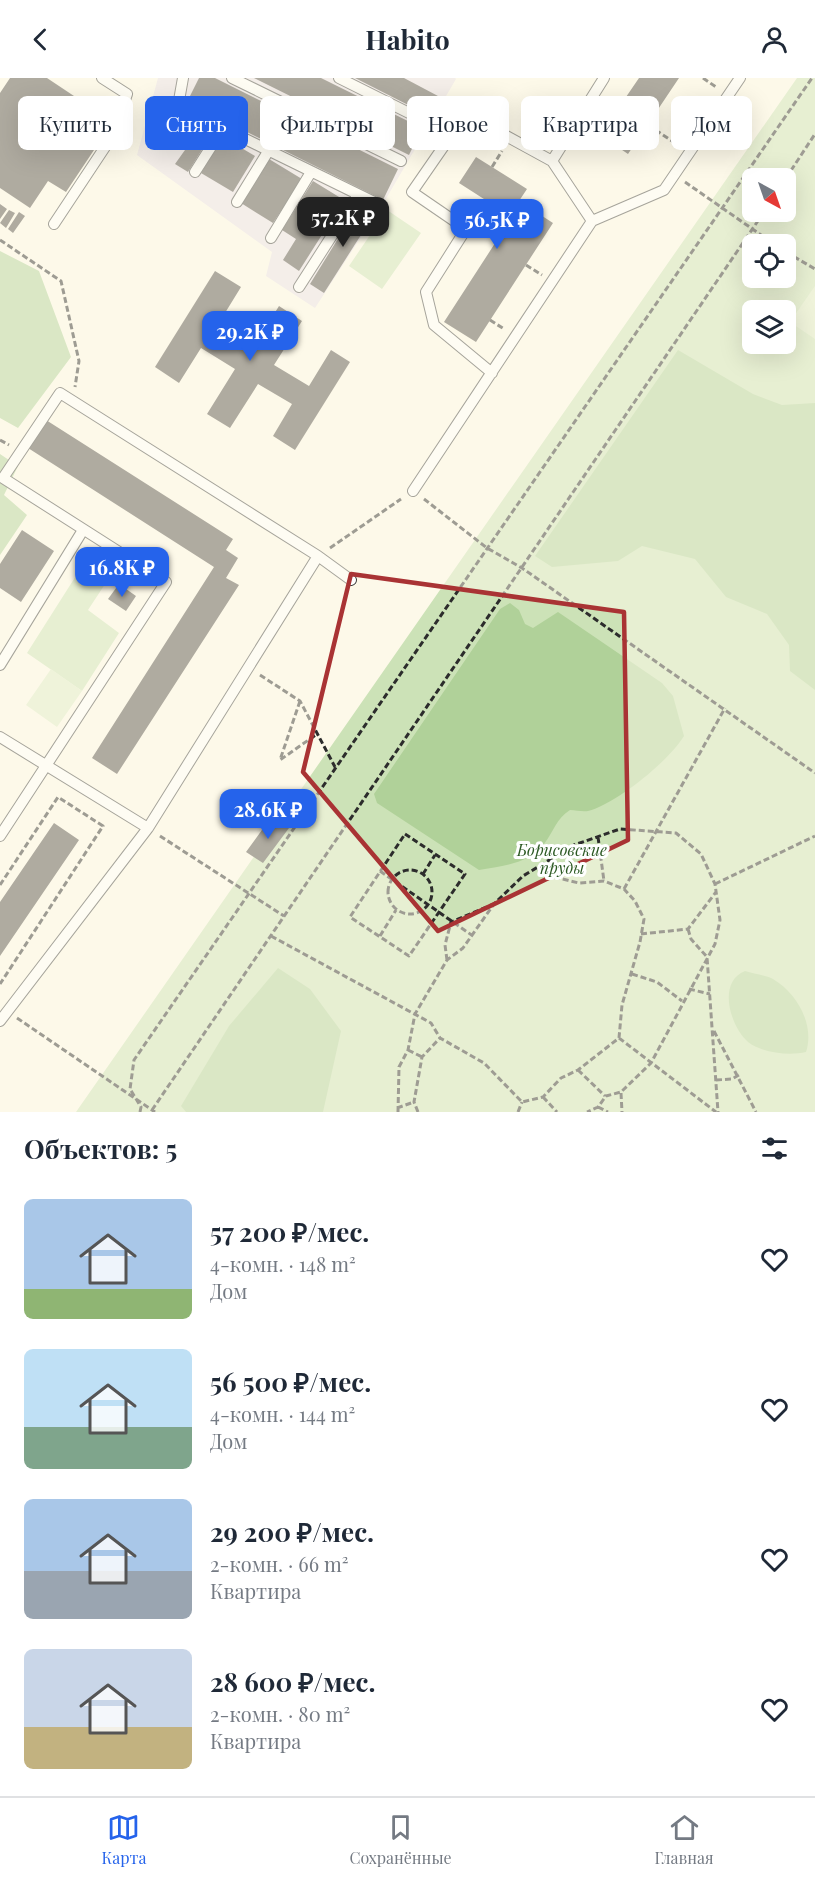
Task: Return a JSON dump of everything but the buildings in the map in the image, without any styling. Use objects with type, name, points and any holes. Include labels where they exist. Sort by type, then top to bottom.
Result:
[{"type":"lane","points":[[54,224],[114,135],[128,94],[102,78]]},
{"type":"lane","points":[[180,96],[183,78]]},
{"type":"lane","points":[[232,78],[401,161]]},
{"type":"lane","points":[[339,78],[407,112]]},
{"type":"lane","points":[[552,160],[604,78]]},
{"type":"lane","points":[[413,491],[592,221],[663,190],[740,78]]},
{"type":"lane","points":[[492,373],[434,325],[426,292],[466,229],[412,192],[466,114],[552,160],[592,221]]},
{"type":"lane","points":[[195,172],[209,150]]},
{"type":"lane","points":[[237,202],[269,150],[375,203]]},
{"type":"lane","points":[[271,238],[312,171]]},
{"type":"lane","points":[[299,287],[358,195]]},
{"type":"lane","points":[[0,836],[166,582],[3,478],[60,393],[318,556],[351,580]]},
{"type":"lane","points":[[0,665],[83,530]]},
{"type":"lane","points":[[0,1021],[148,828],[318,556]]},
{"type":"lane","points":[[0,737],[148,828]]},
{"type":"path","points":[[140,1112],[141,1107],[130,1089],[134,1060],[812,78]]},
{"type":"path","points":[[659,132],[689,153]]},
{"type":"path","points":[[793,168],[815,134]]},
{"type":"path","points":[[492,167],[510,138]]},
{"type":"path","points":[[674,174],[757,234]]},
{"type":"path","points":[[7,1012],[153,1111],[758,222]]},
{"type":"path","points":[[0,240],[61,281],[79,361],[73,401]]},
{"type":"path","points":[[796,258],[815,269]]},
{"type":"path","points":[[318,556],[413,491],[487,548],[522,568],[815,773]]},
{"type":"path","points":[[249,667],[300,701],[336,767]]},
{"type":"path","points":[[300,701],[280,760],[317,734]]},
{"type":"path","points":[[624,889],[725,708]]},
{"type":"path","points":[[0,885],[58,797],[103,826],[0,984]]},
{"type":"path","points":[[148,828],[284,916]]},
{"type":"path","points":[[414,1102],[397,1110],[399,1067],[408,1050],[415,1014],[447,960],[473,936],[494,904],[523,876],[574,844],[621,829],[676,833],[700,854],[715,884],[720,920],[715,944],[682,1001],[651,1063],[621,1092],[606,1096],[598,1107],[587,1112]]},
{"type":"path","points":[[405,834],[465,874],[409,956],[350,917],[380,871],[405,834]]},
{"type":"path","points":[[715,884],[815,836]]},
{"type":"path","points":[[598,837],[604,881]]},
{"type":"path","points":[[423,874],[435,854]]},
{"type":"path","points":[[522,1102],[543,1097],[561,1078],[578,1070],[619,1038],[622,1005],[644,919],[635,901],[624,889],[604,881],[579,883],[550,876],[538,867]]},
{"type":"path","points":[[410,869],[423,874],[431,885],[431,899],[428,905],[423,910],[410,914],[396,910],[388,899],[388,885],[391,879],[403,870],[410,869]]},
{"type":"path","points":[[380,871],[473,936]]},
{"type":"path","points":[[641,934],[688,929],[716,892]]},
{"type":"path","points":[[450,922],[494,904]]},
{"type":"path","points":[[380,937],[396,910]]},
{"type":"path","points":[[447,960],[445,945],[450,922]]},
{"type":"path","points":[[688,929],[691,939],[707,957],[717,1112]]},
{"type":"path","points":[[271,936],[431,1023],[440,1038],[484,1064],[522,1102]]},
{"type":"path","points":[[631,974],[657,982],[682,1001]]},
{"type":"path","points":[[689,989],[710,994]]},
{"type":"path","points":[[713,1030],[739,1075],[756,1112]]},
{"type":"path","points":[[418,1112],[414,1102],[422,1057],[440,1038]]},
{"type":"path","points":[[619,1038],[717,1112]]},
{"type":"path","points":[[408,1050],[422,1057]]},
{"type":"path","points":[[578,1070],[606,1096]]},
{"type":"path","points":[[716,1080],[732,1079],[739,1075]]},
{"type":"path","points":[[621,1092],[622,1112]]},
{"type":"path","points":[[543,1097],[557,1112]]},
{"type":"path","points":[[518,1112],[522,1102]]},
{"type":"path","points":[[598,1107],[608,1112]]},
{"type":"highlighted area","points":[[351,574],[624,612],[628,840],[438,931],[303,772]]},
{"type":"shaded area","points":[[158,78],[456,79],[446,96],[407,96],[407,150],[414,150],[315,308],[266,276],[272,252],[137,155],[145,126],[145,150],[248,150],[248,96],[153,96]]},
{"type":"green space","name":"Борисовские пруды","points":[[797,78],[815,78],[815,1112],[76,1112],[747,150],[752,150],[752,143]]},
{"type":"green space","points":[[387,210],[421,233],[382,289],[349,266]]},
{"type":"green space","points":[[0,251],[39,271],[71,357],[18,428],[0,418]]},
{"type":"green space","points":[[815,286],[815,339],[796,326],[796,313]]},
{"type":"green space","points":[[678,350],[753,394],[782,405],[815,403],[815,690],[790,671],[789,645],[767,614],[726,597],[695,559],[642,546],[618,561],[552,567],[535,556]]},
{"type":"green space","points":[[0,454],[18,466],[4,495],[27,515],[0,555]]},
{"type":"green space","points":[[93,549],[117,566],[88,610],[119,633],[82,691],[27,653]]},
{"type":"green space","points":[[510,603],[519,610],[525,624],[533,628],[558,612],[662,683],[673,696],[684,736],[667,757],[627,791],[600,807],[588,811],[570,810],[558,821],[544,844],[531,856],[514,863],[479,870],[377,803],[374,794],[500,609]]},
{"type":"green space","points":[[51,669],[82,691],[57,727],[26,705]]},
{"type":"green space","points":[[278,968],[310,989],[341,1031],[323,1112],[186,1112],[181,1106],[229,1026]]},
{"type":"green space","points":[[745,971],[767,976],[790,993],[806,1021],[808,1042],[806,1052],[768,1051],[754,1046],[742,1035],[732,1015],[729,994],[731,984]]}]
